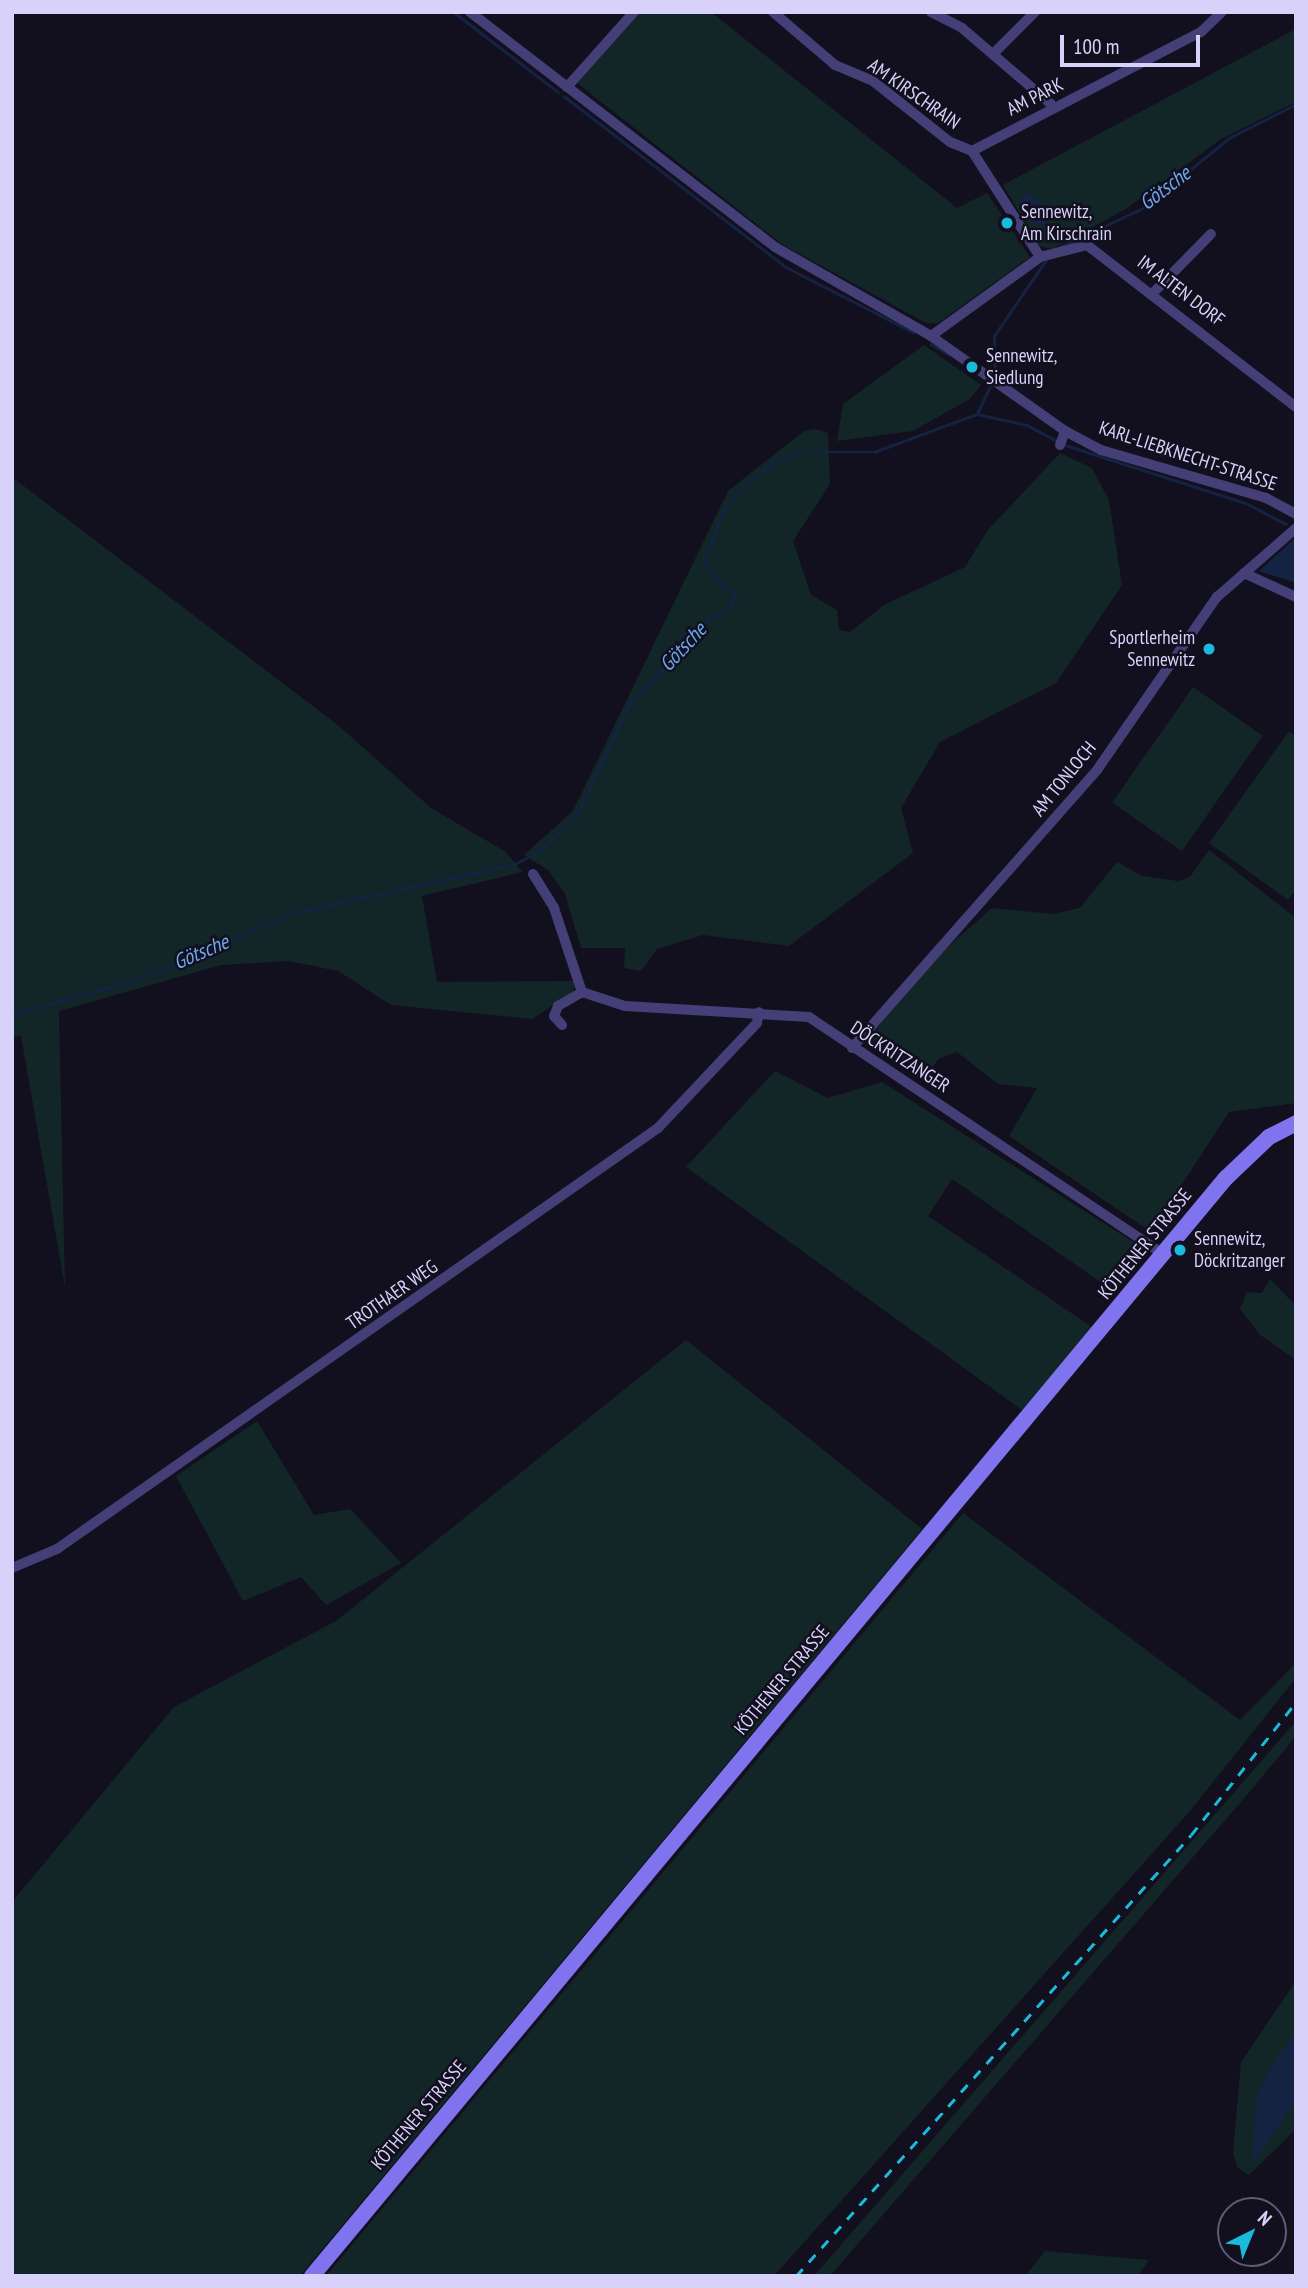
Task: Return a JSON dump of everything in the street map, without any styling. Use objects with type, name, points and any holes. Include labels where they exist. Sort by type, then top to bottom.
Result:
[{"type":"main road","name":"KÖTHENER STRASSE","points":[[312,2276],[1250,1152],[1296,1124]]},
{"type":"street","points":[[470,12],[775,247],[931,337]]},
{"type":"street","points":[[567,87],[634,12]]},
{"type":"street","name":"AM KIRSCHRAIN","points":[[773,12],[835,65],[873,81],[950,142],[972,150]]},
{"type":"street","points":[[931,12],[993,54],[1052,105]]},
{"type":"street","points":[[1009,12],[1018,23]]},
{"type":"street","points":[[993,54],[1018,23],[1035,12]]},
{"type":"street","name":"AM PARK","points":[[972,150],[1052,105],[1201,32],[1222,12]]},
{"type":"street","points":[[972,150],[1040,257]]},
{"type":"street","points":[[1152,294],[1211,234]]},
{"type":"street","name":"IM ALTEN DORF","points":[[931,337],[1040,257],[1087,244],[1296,407]]},
{"type":"street","name":"KARL-LIEBKNECHT-STRASSE","points":[[931,337],[989,375],[1063,437],[1266,498],[1296,514]]},
{"type":"street","name":"AM TONLOCH","points":[[852,1048],[1097,771],[1210,607],[1296,528]]},
{"type":"street","points":[[1244,573],[1296,597]]},
{"type":"street","points":[[533,874],[554,908],[582,992],[558,1006],[554,1016],[562,1025]]},
{"type":"street","name":"DÖCKRITZANGER","points":[[582,992],[625,1006],[809,1017],[1163,1254]]},
{"type":"street","name":"TROTHAER WEG","points":[[12,1568],[57,1549],[657,1128],[722,1062],[759,1012]]},
{"type":"green space","points":[[641,12],[711,12],[957,208],[987,193],[1030,257],[938,323],[926,323],[783,245],[577,83]]},
{"type":"green space","points":[[1296,29],[1296,102],[1221,139],[1126,209],[1052,249],[1039,246],[1003,185]]},
{"type":"green space","points":[[924,345],[981,385],[970,399],[913,431],[837,441],[843,404]]},
{"type":"green space","points":[[815,429],[828,433],[830,484],[793,541],[811,595],[837,610],[839,630],[850,632],[884,605],[965,567],[988,530],[1060,453],[1092,468],[1109,500],[1122,585],[1056,683],[940,742],[901,808],[913,853],[789,946],[703,935],[657,949],[641,971],[624,968],[625,948],[581,948],[565,894],[548,870],[524,855],[573,811],[728,491],[804,431]]},
{"type":"green space","points":[[12,477],[339,726],[431,808],[506,852],[522,872],[422,896],[437,982],[575,981],[573,992],[532,1019],[391,1005],[338,971],[288,961],[221,965],[59,1011],[65,1287],[21,1036],[12,1037]]},
{"type":"green space","points":[[1193,687],[1263,736],[1182,851],[1112,803]]},
{"type":"green space","points":[[1289,731],[1296,736],[1296,889],[1288,900],[1209,843]]},
{"type":"green space","points":[[1209,850],[1296,918],[1296,1103],[1229,1112],[1151,1232],[1009,1136],[1037,1088],[998,1084],[957,1052],[938,1059],[924,1080],[868,1038],[941,953],[992,908],[1053,914],[1080,908],[1117,862],[1142,876],[1178,881],[1190,877]]},
{"type":"green space","points":[[775,1071],[828,1098],[882,1082],[1149,1252],[1115,1292],[952,1179],[928,1216],[1092,1327],[1022,1410],[686,1167]]},
{"type":"green space","points":[[1270,1279],[1296,1306],[1296,1360],[1260,1335],[1240,1309],[1247,1292],[1262,1293]]},
{"type":"green space","points":[[686,1340],[922,1529],[300,2276],[12,2276],[12,1902],[174,1707],[336,1621]]},
{"type":"green space","points":[[257,1421],[314,1515],[350,1509],[401,1563],[326,1605],[301,1577],[243,1601],[176,1476]]},
{"type":"green space","points":[[963,1513],[1240,1720],[1296,1663],[1296,1678],[1190,1811],[774,2276],[326,2276]]},
{"type":"green space","points":[[1296,1721],[1296,1736],[1246,1796],[830,2276],[814,2276]]},
{"type":"green space","points":[[1296,1981],[1296,2129],[1249,2175],[1237,2167],[1233,2152],[1241,2062]]},
{"type":"green space","points":[[1045,2251],[1149,2260],[1138,2276],[1025,2276]]},
{"type":"water","points":[[1028,193],[1048,207],[1047,226],[1031,223],[1021,209],[1019,199]]},
{"type":"water","points":[[1294,539],[1296,583],[1259,571]]},
{"type":"water","points":[[1296,2032],[1296,2101],[1253,2162],[1255,2105],[1267,2072]]},
{"type":"waterway","points":[[454,12],[558,92]]},
{"type":"waterway","points":[[564,96],[786,267],[913,332]]},
{"type":"waterway","name":"Götsche","points":[[1058,248],[1143,208],[1229,138],[1296,104]]},
{"type":"waterway","name":"Götsche","points":[[995,376],[994,336],[1046,260]]},
{"type":"waterway","points":[[931,344],[949,355]]},
{"type":"waterway","name":"Götsche","points":[[12,1014],[139,979],[292,913],[515,864],[538,852],[576,817],[628,706],[712,616],[728,610],[736,594],[722,587],[704,560],[725,508],[742,487],[775,461],[800,452],[874,452],[977,414],[992,382]]},
{"type":"waterway","points":[[977,414],[1027,425],[1059,442]]},
{"type":"waterway","points":[[1065,445],[1246,503],[1286,524]]},
{"type":"railway","points":[[796,2276],[1191,1835],[1296,1702]]},
{"type":"place","name":"Sennewitz, Am Kirschrain","points":[[1007,223]]},
{"type":"place","name":"Sennewitz, Siedlung","points":[[972,367]]},
{"type":"place","name":"Sportlerheim Sennewitz","points":[[1209,649]]},
{"type":"place","name":"Sennewitz, Döckritzanger","points":[[1180,1250]]}]
